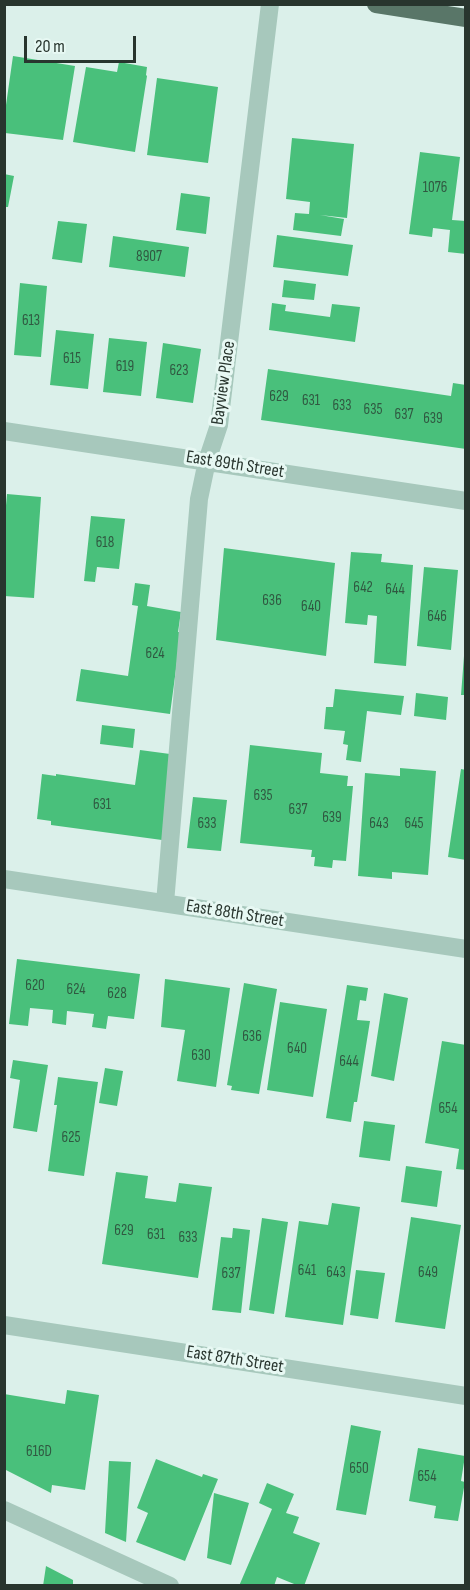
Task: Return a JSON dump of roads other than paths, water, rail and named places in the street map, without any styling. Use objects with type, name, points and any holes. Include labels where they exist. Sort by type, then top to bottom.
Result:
[{"type":"main road","points":[[376,4],[465,18]]},
{"type":"street","name":"Bayview Place","points":[[165,903],[199,499],[207,461],[219,425],[270,4]]},
{"type":"street","name":"East 89th Street","points":[[4,430],[465,501]]},
{"type":"street","name":"East 88th Street","points":[[4,879],[465,949]]},
{"type":"street","name":"East 87th Street","points":[[4,1324],[465,1396]]},
{"type":"street","points":[[4,1510],[170,1586]]}]
